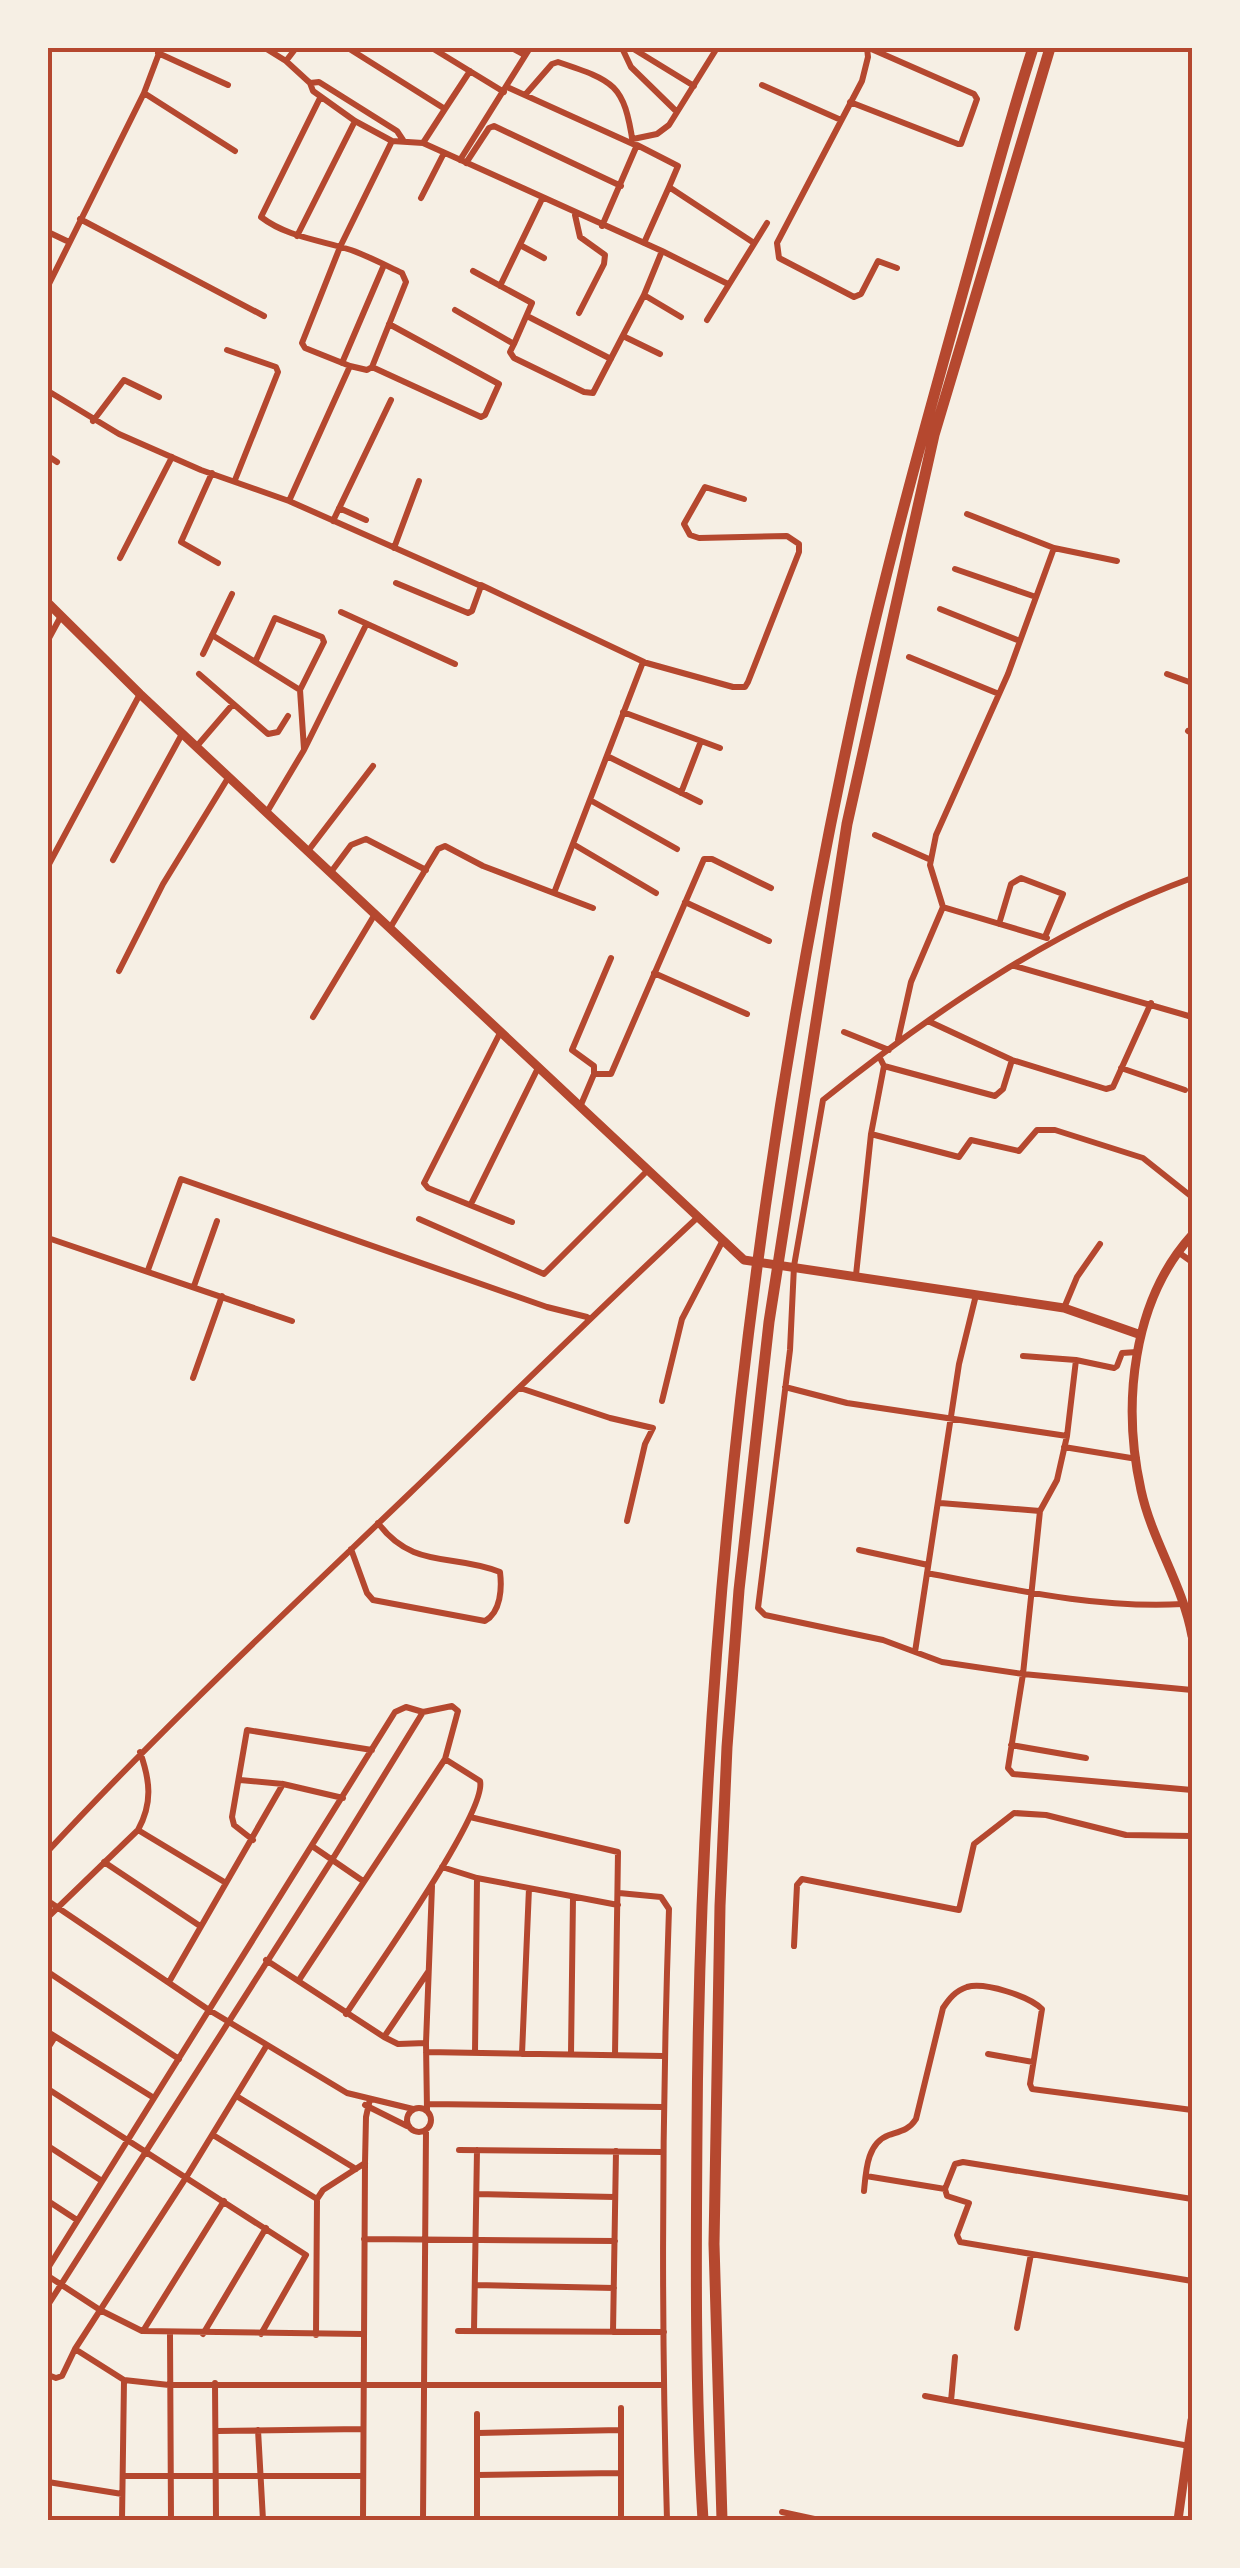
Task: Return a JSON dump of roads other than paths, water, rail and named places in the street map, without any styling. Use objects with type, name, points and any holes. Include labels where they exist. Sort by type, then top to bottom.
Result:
[{"type":"highway","points":[[703,2520],[696,2264],[702,1881],[723,1570],[743,1375],[782,1097],[830,827],[862,678],[896,534],[1033,48]]},
{"type":"highway","points":[[722,2520],[714,2244],[724,1806],[741,1570],[776,1271],[847,824],[934,436],[1050,48]]},
{"type":"main road","points":[[48,603],[140,694],[744,1260],[1064,1308],[1141,1334]]},
{"type":"main road","points":[[1192,1235],[1162,1279],[1141,1334],[1136,1352],[1133,1420],[1141,1492],[1186,1604],[1192,1636]]},
{"type":"main road","points":[[1178,2520],[1192,2420]]},
{"type":"street","points":[[265,48],[286,61],[320,98],[392,141],[422,143],[728,284]]},
{"type":"street","points":[[286,61],[296,48]]},
{"type":"street","points":[[348,48],[445,109]]},
{"type":"street","points":[[432,48],[505,89],[634,143],[678,166],[644,243]]},
{"type":"street","points":[[463,161],[528,51],[512,48]]},
{"type":"street","points":[[622,48],[630,67],[677,112]]},
{"type":"street","points":[[632,48],[694,86]]},
{"type":"street","points":[[850,102],[961,144],[977,99],[974,94],[868,48],[866,67],[850,102],[777,243],[779,258],[854,297],[861,294],[878,261],[897,268]]},
{"type":"street","points":[[634,143],[661,132],[694,86],[714,49]]},
{"type":"street","points":[[48,286],[144,92],[159,50],[228,86]]},
{"type":"street","points":[[525,95],[552,64],[560,63],[618,90],[628,106],[634,143],[602,226]]},
{"type":"street","points":[[422,143],[470,71]]},
{"type":"street","points":[[310,83],[320,82],[397,131],[404,140]]},
{"type":"street","points":[[762,84],[841,120]]},
{"type":"street","points":[[144,92],[235,152]]},
{"type":"street","points":[[320,98],[260,214],[262,220],[298,236],[340,248],[384,265],[406,278],[372,366],[367,370],[302,345],[340,248],[392,141]]},
{"type":"street","points":[[298,236],[356,121]]},
{"type":"street","points":[[463,161],[494,126],[620,186]]},
{"type":"street","points":[[421,198],[444,153]]},
{"type":"street","points":[[669,187],[754,243]]},
{"type":"street","points":[[500,286],[542,199]]},
{"type":"street","points":[[574,214],[580,237],[604,256],[604,264],[579,313]]},
{"type":"street","points":[[80,219],[264,316]]},
{"type":"street","points":[[707,320],[767,223]]},
{"type":"street","points":[[48,232],[69,242]]},
{"type":"street","points":[[520,245],[544,258]]},
{"type":"street","points":[[473,271],[531,302],[510,352],[514,358],[590,394],[644,296],[662,251]]},
{"type":"street","points":[[289,501],[384,265]]},
{"type":"street","points":[[644,296],[681,317]]},
{"type":"street","points":[[455,310],[514,344]]},
{"type":"street","points":[[527,316],[611,359]]},
{"type":"street","points":[[372,366],[481,418],[486,415],[499,384],[389,324]]},
{"type":"street","points":[[623,336],[660,354]]},
{"type":"street","points":[[228,350],[276,367],[278,372],[235,480]]},
{"type":"street","points":[[93,421],[124,380],[160,396]]},
{"type":"street","points":[[48,391],[93,421],[172,457],[333,520],[644,662],[734,687],[745,687],[800,552],[799,544],[787,536],[699,538],[685,530],[684,524],[705,487],[744,498]]},
{"type":"street","points":[[333,520],[390,400]]},
{"type":"street","points":[[48,456],[57,462]]},
{"type":"street","points":[[120,558],[172,457]]},
{"type":"street","points":[[212,473],[181,542],[218,563]]},
{"type":"street","points":[[394,548],[419,480]]},
{"type":"street","points":[[339,508],[366,520]]},
{"type":"street","points":[[967,514],[1054,548],[1117,561]]},
{"type":"street","points":[[898,1041],[911,982],[943,907],[933,882],[932,860],[948,802],[998,694],[1054,548]]},
{"type":"street","points":[[955,569],[1036,598]]},
{"type":"street","points":[[396,584],[468,613],[480,584]]},
{"type":"street","points":[[204,654],[232,594]]},
{"type":"street","points":[[940,609],[1020,641]]},
{"type":"street","points":[[341,612],[455,664]]},
{"type":"street","points":[[48,640],[62,616]]},
{"type":"street","points":[[256,660],[275,618],[322,637],[324,642],[300,690],[304,750]]},
{"type":"street","points":[[267,812],[304,750],[366,625]]},
{"type":"street","points":[[212,635],[300,690]]},
{"type":"street","points":[[910,658],[998,694]]},
{"type":"street","points":[[554,893],[644,662]]},
{"type":"street","points":[[199,674],[268,734],[278,732],[288,716]]},
{"type":"street","points":[[1167,674],[1192,683]]},
{"type":"street","points":[[48,866],[140,694]]},
{"type":"street","points":[[197,746],[233,704]]},
{"type":"street","points":[[624,712],[720,748]]},
{"type":"street","points":[[302,719],[316,726]]},
{"type":"street","points":[[114,860],[183,733]]},
{"type":"street","points":[[681,793],[701,742]]},
{"type":"street","points":[[607,756],[700,802]]},
{"type":"street","points":[[308,851],[373,766]]},
{"type":"street","points":[[119,971],[163,884],[229,776]]},
{"type":"street","points":[[590,800],[678,849]]},
{"type":"street","points":[[875,835],[932,860]]},
{"type":"street","points":[[331,872],[351,845],[366,840],[426,870]]},
{"type":"street","points":[[573,844],[656,893]]},
{"type":"street","points":[[390,928],[438,849],[450,847],[484,866],[593,908]]},
{"type":"street","points":[[594,1074],[611,1074],[706,858],[771,888]]},
{"type":"street","points":[[999,924],[1011,884],[1021,878],[1063,894],[1045,937]]},
{"type":"street","points":[[856,1275],[871,1134],[882,1062],[889,1050],[927,1021],[1053,943],[1156,891],[1192,878]]},
{"type":"street","points":[[684,902],[769,941]]},
{"type":"street","points":[[943,907],[1045,937],[1053,943]]},
{"type":"street","points":[[314,1017],[376,914]]},
{"type":"street","points":[[580,1107],[594,1066],[572,1050],[610,958]]},
{"type":"street","points":[[1014,966],[1192,1017]]},
{"type":"street","points":[[654,973],[747,1014]]},
{"type":"street","points":[[927,1021],[1012,1060],[1106,1089],[1113,1087],[1151,1003]]},
{"type":"street","points":[[844,1032],[889,1050]]},
{"type":"street","points":[[500,1033],[424,1181],[428,1188],[512,1222]]},
{"type":"street","points":[[1012,1060],[1003,1089],[994,1096],[882,1062],[823,1100],[794,1266],[760,1613],[882,1640],[942,1662],[1192,1690]]},
{"type":"street","points":[[471,1204],[538,1068]]},
{"type":"street","points":[[1122,1068],[1185,1090]]},
{"type":"street","points":[[871,1134],[958,1156],[971,1140],[1019,1151],[1036,1130],[1055,1130],[1143,1158],[1192,1198]]},
{"type":"street","points":[[419,1219],[544,1274],[647,1170]]},
{"type":"street","points":[[148,1270],[180,1179],[588,1318]]},
{"type":"street","points":[[48,1851],[140,1752],[588,1318],[699,1216]]},
{"type":"street","points":[[194,1286],[216,1221]]},
{"type":"street","points":[[48,1238],[292,1321]]},
{"type":"street","points":[[662,1401],[682,1319],[722,1242]]},
{"type":"street","points":[[1064,1308],[1077,1277],[1100,1244]]},
{"type":"street","points":[[1177,1252],[1192,1262]]},
{"type":"street","points":[[916,1652],[959,1364],[976,1294]]},
{"type":"street","points":[[194,1378],[222,1296]]},
{"type":"street","points":[[1023,1356],[1114,1368],[1122,1353],[1136,1352]]},
{"type":"street","points":[[1076,1360],[1057,1480],[1040,1512],[1023,1674],[1008,1768],[1013,1774],[1192,1790]]},
{"type":"street","points":[[785,1387],[847,1403],[1067,1436]]},
{"type":"street","points":[[520,1388],[653,1428],[627,1521]]},
{"type":"street","points":[[1064,1447],[1137,1459]]},
{"type":"street","points":[[940,1503],[1040,1512]]},
{"type":"street","points":[[351,1549],[367,1594],[373,1600],[486,1621],[492,1618],[498,1604],[500,1572],[412,1553],[392,1541],[378,1523]]},
{"type":"street","points":[[859,1550],[1031,1593],[1142,1606],[1186,1604]]},
{"type":"street","points":[[49,2263],[400,1708],[423,1712],[452,1706],[458,1711],[445,1759],[300,1980]]},
{"type":"street","points":[[48,2305],[423,1712]]},
{"type":"street","points":[[252,1840],[234,1825],[232,1817],[246,1730],[372,1750]]},
{"type":"street","points":[[1011,1744],[1086,1758]]},
{"type":"street","points":[[48,1917],[138,1830],[147,1814],[148,1778],[140,1752]]},
{"type":"street","points":[[346,2014],[470,1817],[481,1782],[445,1759]]},
{"type":"street","points":[[240,1780],[284,1784],[343,1798]]},
{"type":"street","points":[[169,1982],[284,1784]]},
{"type":"street","points":[[794,1946],[797,1885],[802,1878],[958,1910],[974,1844],[1014,1813],[1046,1815],[1126,1835],[1192,1836]]},
{"type":"street","points":[[470,1817],[614,1850],[620,1856],[615,2055]]},
{"type":"street","points":[[138,1830],[226,1883]]},
{"type":"street","points":[[312,1846],[363,1882]]},
{"type":"street","points":[[104,1862],[200,1926]]},
{"type":"street","points":[[442,1867],[477,1878],[618,1905]]},
{"type":"street","points":[[474,2052],[477,1878]]},
{"type":"street","points":[[422,2520],[426,2130],[432,2120],[427,2107],[426,2047],[432,1883]]},
{"type":"street","points":[[522,2054],[529,1888]]},
{"type":"street","points":[[619,1893],[661,1897],[669,1908],[663,2107],[663,2386],[668,2520]]},
{"type":"street","points":[[571,2054],[573,1897]]},
{"type":"street","points":[[48,1901],[209,2010],[414,2132],[426,2130]]},
{"type":"street","points":[[266,1960],[398,2044],[474,2052],[664,2056]]},
{"type":"street","points":[[384,2037],[429,1971]]},
{"type":"street","points":[[48,1972],[178,2059]]},
{"type":"street","points":[[864,2190],[873,2148],[882,2138],[907,2129],[916,2119],[942,2008],[953,1995],[972,1986],[1016,1994],[1040,2005],[1042,2014],[1030,2084],[1034,2090],[1192,2110]]},
{"type":"street","points":[[48,2048],[51,2035],[154,2098]]},
{"type":"street","points":[[48,2375],[62,2376],[74,2349],[267,2045]]},
{"type":"street","points":[[988,2054],[1033,2062]]},
{"type":"street","points":[[48,2089],[310,2255]]},
{"type":"street","points":[[238,2096],[356,2169]]},
{"type":"street","points":[[369,2103],[413,2109],[663,2107]]},
{"type":"street","points":[[363,2520],[365,2163],[369,2103]]},
{"type":"street","points":[[408,2126],[407,2116],[413,2109]]},
{"type":"street","points":[[213,2135],[317,2199]]},
{"type":"street","points":[[48,2146],[102,2181]]},
{"type":"street","points":[[459,2150],[664,2152]]},
{"type":"street","points":[[474,2331],[477,2150]]},
{"type":"street","points":[[613,2332],[616,2151]]},
{"type":"street","points":[[1192,2199],[963,2162],[955,2164],[945,2189],[947,2196],[969,2203],[958,2241],[1192,2282]]},
{"type":"street","points":[[316,2335],[310,2255],[317,2199],[322,2190],[365,2163]]},
{"type":"street","points":[[866,2176],[945,2189]]},
{"type":"street","points":[[476,2194],[615,2197]]},
{"type":"street","points":[[48,2201],[77,2220]]},
{"type":"street","points":[[142,2332],[224,2201]]},
{"type":"street","points":[[202,2334],[266,2228]]},
{"type":"street","points":[[364,2239],[614,2241]]},
{"type":"street","points":[[1016,2328],[1031,2254]]},
{"type":"street","points":[[260,2334],[310,2255]]},
{"type":"street","points":[[48,2276],[142,2332],[363,2334]]},
{"type":"street","points":[[475,2285],[614,2288]]},
{"type":"street","points":[[458,2331],[664,2332]]},
{"type":"street","points":[[170,2333],[171,2520]]},
{"type":"street","points":[[74,2349],[124,2380],[169,2384],[663,2386]]},
{"type":"street","points":[[950,2401],[955,2357]]},
{"type":"street","points":[[122,2520],[124,2380]]},
{"type":"street","points":[[215,2383],[216,2520]]},
{"type":"street","points":[[925,2396],[1189,2446]]},
{"type":"street","points":[[620,2408],[621,2520]]},
{"type":"street","points":[[477,2520],[478,2414]]},
{"type":"street","points":[[217,2430],[362,2429]]},
{"type":"street","points":[[258,2430],[263,2520]]},
{"type":"street","points":[[478,2433],[621,2430]]},
{"type":"street","points":[[477,2475],[620,2474]]},
{"type":"street","points":[[123,2476],[363,2476]]},
{"type":"street","points":[[48,2482],[122,2494]]},
{"type":"street","points":[[782,2512],[819,2520]]}]
